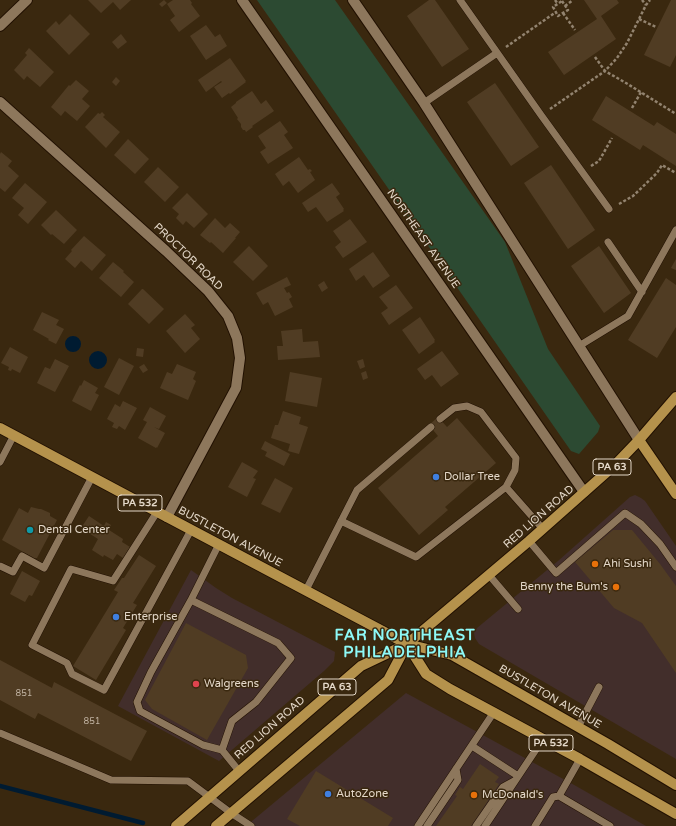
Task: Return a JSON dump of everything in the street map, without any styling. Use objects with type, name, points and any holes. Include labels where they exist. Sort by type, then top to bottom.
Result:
[{"type":"main road","name":"RED LION ROAD","points":[[176,826],[361,666],[407,644],[543,529],[617,463],[676,397]]},
{"type":"main road","name":"BUSTLETON AVENUE","points":[[0,428],[407,644],[452,655],[676,785]]},
{"type":"main road","points":[[639,440],[676,494]]},
{"type":"main road","name":"RED LION ROAD","points":[[216,826],[388,680],[407,644]]},
{"type":"main road","name":"BUSTLETON AVENUE","points":[[407,644],[426,674],[450,689],[580,759],[676,814]]},
{"type":"street","points":[[0,26],[27,0]]},
{"type":"street","name":"NORTHEAST AVENUE","points":[[242,0],[584,492]]},
{"type":"street","points":[[353,0],[424,103],[639,440]]},
{"type":"street","name":"PROCTOR ROAD","points":[[0,102],[166,251],[208,291],[228,316],[237,338],[240,358],[236,388],[167,517]]},
{"type":"lane","points":[[460,0],[609,209]]},
{"type":"lane","points":[[424,103],[497,53]]},
{"type":"lane","points":[[579,346],[628,316],[676,230]]},
{"type":"lane","points":[[608,242],[642,292]]},
{"type":"lane","points":[[341,521],[416,557],[506,487],[515,470],[516,458],[481,412],[467,406],[454,408],[440,420]]},
{"type":"lane","points":[[306,590],[357,490],[431,427]]},
{"type":"lane","points":[[0,462],[14,435]]},
{"type":"lane","points":[[0,566],[13,572],[22,556],[44,568],[92,477]]},
{"type":"lane","points":[[506,487],[543,529]]},
{"type":"lane","points":[[157,512],[113,581],[71,569],[32,645],[67,663],[72,674],[104,690],[191,530]]},
{"type":"lane","points":[[529,541],[556,573],[625,513],[641,524],[660,544],[676,567]]},
{"type":"lane","points":[[219,544],[191,600],[151,672],[137,702],[140,711],[203,745],[222,750],[239,771]]},
{"type":"lane","points":[[489,575],[518,609]]},
{"type":"lane","points":[[191,600],[278,643],[291,658],[256,702],[232,721],[222,750]]},
{"type":"lane","points":[[578,727],[599,687]]},
{"type":"lane","points":[[418,826],[494,712]]},
{"type":"lane","points":[[0,733],[111,780],[188,781],[251,826]]},
{"type":"lane","points":[[485,826],[543,739]]},
{"type":"lane","points":[[472,746],[516,779]]},
{"type":"lane","points":[[559,796],[580,759]]},
{"type":"lane","points":[[427,826],[458,780],[456,769]]},
{"type":"lane","points":[[476,826],[503,787],[516,779]]},
{"type":"lane","points":[[535,826],[553,797],[559,796],[610,826]]},
{"type":"path","points":[[555,0],[558,4]]},
{"type":"path","points":[[565,6],[573,0]]},
{"type":"path","points":[[642,0],[646,5]]},
{"type":"path","points":[[541,115],[605,71],[621,53],[650,0]]},
{"type":"path","points":[[562,1],[565,6],[568,10],[558,16],[553,7],[562,1]]},
{"type":"path","points":[[497,53],[556,12]]},
{"type":"path","points":[[563,13],[575,30]]},
{"type":"path","points":[[639,19],[656,27]]},
{"type":"path","points":[[595,57],[605,71],[676,114]]},
{"type":"path","points":[[632,108],[641,92]]},
{"type":"path","points":[[582,172],[599,161],[612,138]]},
{"type":"path","points":[[609,209],[633,196],[657,173],[662,165],[676,173]]},
{"type":"shaded area","points":[[635,495],[645,501],[676,546],[676,759],[479,644],[474,633],[477,628],[558,561],[630,497]]},
{"type":"shaded area","points":[[191,570],[232,598],[335,652],[334,661],[324,671],[219,761],[118,706]]},
{"type":"shaded area","points":[[406,693],[576,786],[646,826],[246,826]]},
{"type":"green space","points":[[257,0],[335,0],[505,242],[548,349],[600,426],[598,432],[579,454],[571,451]]},
{"type":"water","points":[[70,336],[76,336],[81,341],[79,350],[76,352],[70,352],[65,347],[65,341]]},
{"type":"water","points":[[98,351],[104,354],[107,360],[104,366],[98,369],[92,366],[89,360],[92,354]]},
{"type":"building","points":[[88,0],[131,0],[120,10],[113,2],[101,13]]},
{"type":"building","points":[[164,0],[167,3],[162,7],[159,4]]},
{"type":"building","points":[[173,0],[190,0],[192,3],[191,4],[200,16],[179,32],[170,20],[175,16],[167,4]]},
{"type":"building","points":[[429,0],[435,0],[469,49],[442,67],[407,16]]},
{"type":"building","points":[[584,0],[617,0],[619,3],[601,16],[616,39],[564,75],[548,52],[597,19]]},
{"type":"building","points":[[671,0],[676,0],[676,55],[670,67],[644,55]]},
{"type":"building","points":[[70,14],[90,34],[69,55],[46,31],[56,21],[59,25]]},
{"type":"building","points":[[206,25],[215,37],[220,34],[227,46],[206,60],[190,36]]},
{"type":"building","points":[[121,34],[127,42],[118,49],[112,42]]},
{"type":"building","points":[[29,48],[54,72],[40,87],[27,76],[24,80],[14,70],[27,55],[25,53]]},
{"type":"building","points":[[230,58],[246,82],[222,98],[214,87],[222,82],[221,81],[206,92],[198,80]]},
{"type":"building","points":[[116,77],[120,81],[116,86],[112,82]]},
{"type":"building","points":[[76,80],[89,91],[82,99],[90,106],[77,121],[65,111],[61,116],[51,107],[69,85],[70,86]]},
{"type":"building","points":[[495,83],[539,147],[511,166],[467,102]]},
{"type":"building","points":[[252,91],[261,104],[266,100],[274,111],[246,132],[241,127],[241,124],[237,119],[238,118],[231,107]]},
{"type":"building","points":[[606,96],[654,126],[657,122],[676,134],[676,166],[643,145],[640,150],[592,120]]},
{"type":"building","points":[[102,112],[105,115],[103,117],[120,132],[106,148],[85,127],[98,113],[100,114]]},
{"type":"building","points":[[280,121],[288,132],[284,135],[293,148],[268,164],[260,152],[266,148],[258,136]]},
{"type":"building","points":[[128,139],[149,159],[135,174],[114,155]]},
{"type":"building","points":[[1,152],[12,161],[8,166],[19,176],[5,192],[0,188]]},
{"type":"building","points":[[299,157],[308,170],[310,169],[312,171],[310,172],[315,180],[298,193],[289,181],[283,186],[275,174]]},
{"type":"building","points":[[551,165],[595,230],[568,249],[524,183]]},
{"type":"building","points":[[158,167],[179,187],[165,202],[144,182]]},
{"type":"building","points":[[25,183],[47,202],[28,224],[18,215],[24,208],[12,198]]},
{"type":"building","points":[[332,183],[340,194],[336,197],[344,211],[327,222],[316,207],[308,212],[302,203]]},
{"type":"building","points":[[187,193],[208,214],[194,228],[186,221],[183,225],[176,218],[179,214],[172,208]]},
{"type":"building","points":[[56,210],[77,230],[64,244],[52,234],[51,235],[41,225]]},
{"type":"building","points":[[215,218],[225,228],[230,223],[240,232],[223,253],[211,242],[210,243],[200,235]]},
{"type":"building","points":[[350,219],[367,242],[343,258],[335,247],[341,242],[333,231]]},
{"type":"building","points":[[84,236],[106,255],[92,271],[81,261],[75,268],[65,259]]},
{"type":"building","points":[[249,246],[268,266],[253,281],[233,262]]},
{"type":"building","points":[[599,246],[631,293],[604,313],[571,266]]},
{"type":"building","points":[[373,252],[390,276],[373,288],[364,275],[356,281],[349,269]]},
{"type":"building","points":[[676,259],[676,270],[671,268]]},
{"type":"building","points":[[113,262],[134,282],[121,297],[99,278]]},
{"type":"building","points":[[287,277],[291,285],[284,288],[292,297],[289,299],[293,307],[275,316],[268,302],[263,305],[256,293]]},
{"type":"building","points":[[666,278],[676,285],[676,327],[657,358],[628,340]]},
{"type":"building","points":[[324,281],[328,288],[322,292],[318,285]]},
{"type":"building","points":[[396,285],[413,308],[389,325],[381,313],[388,308],[379,297]]},
{"type":"building","points":[[142,289],[164,309],[149,324],[128,304]]},
{"type":"building","points":[[42,312],[59,320],[56,325],[64,329],[56,344],[33,330]]},
{"type":"building","points":[[185,314],[195,325],[191,328],[200,339],[185,353],[166,331]]},
{"type":"building","points":[[420,317],[435,342],[419,354],[402,330]]},
{"type":"building","points":[[302,329],[303,342],[318,341],[320,357],[278,360],[277,346],[283,346],[281,331]]},
{"type":"building","points":[[10,347],[28,357],[20,373],[12,369],[11,371],[8,370],[9,367],[1,363]]},
{"type":"building","points":[[137,348],[144,349],[143,357],[136,356]]},
{"type":"building","points":[[442,351],[459,374],[441,387],[432,375],[425,380],[417,369]]},
{"type":"building","points":[[119,358],[134,366],[119,395],[104,387]]},
{"type":"building","points":[[55,359],[69,366],[55,392],[37,383],[45,367],[50,369]]},
{"type":"building","points":[[363,359],[365,367],[360,369],[357,361]]},
{"type":"building","points":[[144,364],[148,370],[143,373],[139,367]]},
{"type":"building","points":[[177,364],[196,372],[193,379],[196,381],[188,400],[160,388],[167,372],[172,374]]},
{"type":"building","points":[[366,371],[368,378],[363,380],[361,373]]},
{"type":"building","points":[[290,372],[322,378],[317,407],[285,401]]},
{"type":"building","points":[[84,380],[98,388],[95,393],[99,395],[91,411],[72,401]]},
{"type":"building","points":[[123,401],[137,408],[125,430],[119,426],[117,429],[112,427],[114,423],[107,419],[115,404],[120,407]]},
{"type":"building","points":[[150,407],[166,416],[159,429],[154,427],[165,433],[157,448],[138,438],[147,422],[143,420]]},
{"type":"building","points":[[283,411],[301,417],[299,424],[308,427],[299,454],[288,451],[290,444],[271,438],[275,425],[278,425]]},
{"type":"building","name":"Dollar Tree","points":[[438,417],[447,427],[457,418],[496,463],[445,507],[448,510],[419,535],[378,488],[438,436],[429,425]]},
{"type":"building","points":[[265,441],[290,454],[284,466],[265,456],[267,452],[261,449]]},
{"type":"building","points":[[242,462],[258,471],[253,478],[256,479],[247,497],[228,487]]},
{"type":"building","points":[[275,478],[293,488],[280,513],[261,504]]},
{"type":"building","name":"Dental Center","points":[[31,507],[50,513],[50,516],[57,520],[37,558],[34,558],[2,540],[19,508],[28,513]]},
{"type":"building","points":[[89,516],[104,526],[106,522],[111,525],[109,530],[123,539],[122,542],[130,547],[123,558],[117,554],[113,560],[104,555],[103,557],[92,550],[98,539],[81,528]]},
{"type":"building","points":[[613,530],[632,530],[676,586],[676,673],[642,623],[614,608],[575,562]]},
{"type":"building","name":"Enterprise","points":[[139,555],[156,566],[133,603],[137,605],[123,628],[126,630],[96,680],[73,666],[118,592],[114,590]]},
{"type":"building","points":[[22,571],[40,581],[32,596],[29,595],[25,602],[10,594]]},
{"type":"building","name":"Walgreens","points":[[186,623],[246,655],[248,668],[207,740],[152,709],[145,700]]},
{"type":"building","points":[[0,660],[52,688],[54,682],[147,731],[131,761],[38,713],[35,719],[0,700]]},
{"type":"building","name":"McDonald's","points":[[480,764],[499,777],[495,782],[499,784],[471,826],[436,826],[457,796],[455,795],[460,787],[463,789]]},
{"type":"building","name":"AutoZone","points":[[316,771],[393,818],[388,826],[300,826],[287,819]]},
{"type":"waterway","points":[[0,786],[143,823]]},
{"type":"place","name":"Dollar Tree","points":[[436,477]]},
{"type":"place","name":"Dental Center","points":[[30,530]]},
{"type":"place","name":"Ahi Sushi","points":[[595,564]]},
{"type":"place","name":"Benny the Bum's","points":[[616,587]]},
{"type":"place","name":"Enterprise","points":[[116,617]]},
{"type":"place","name":"Walgreens","points":[[196,684]]},
{"type":"place","name":"AutoZone","points":[[328,794]]},
{"type":"place","name":"McDonald's","points":[[474,795]]},
{"type":"district","name":"FAR NORTHEAST PHILADELPHIA","points":[[405,644]]}]
